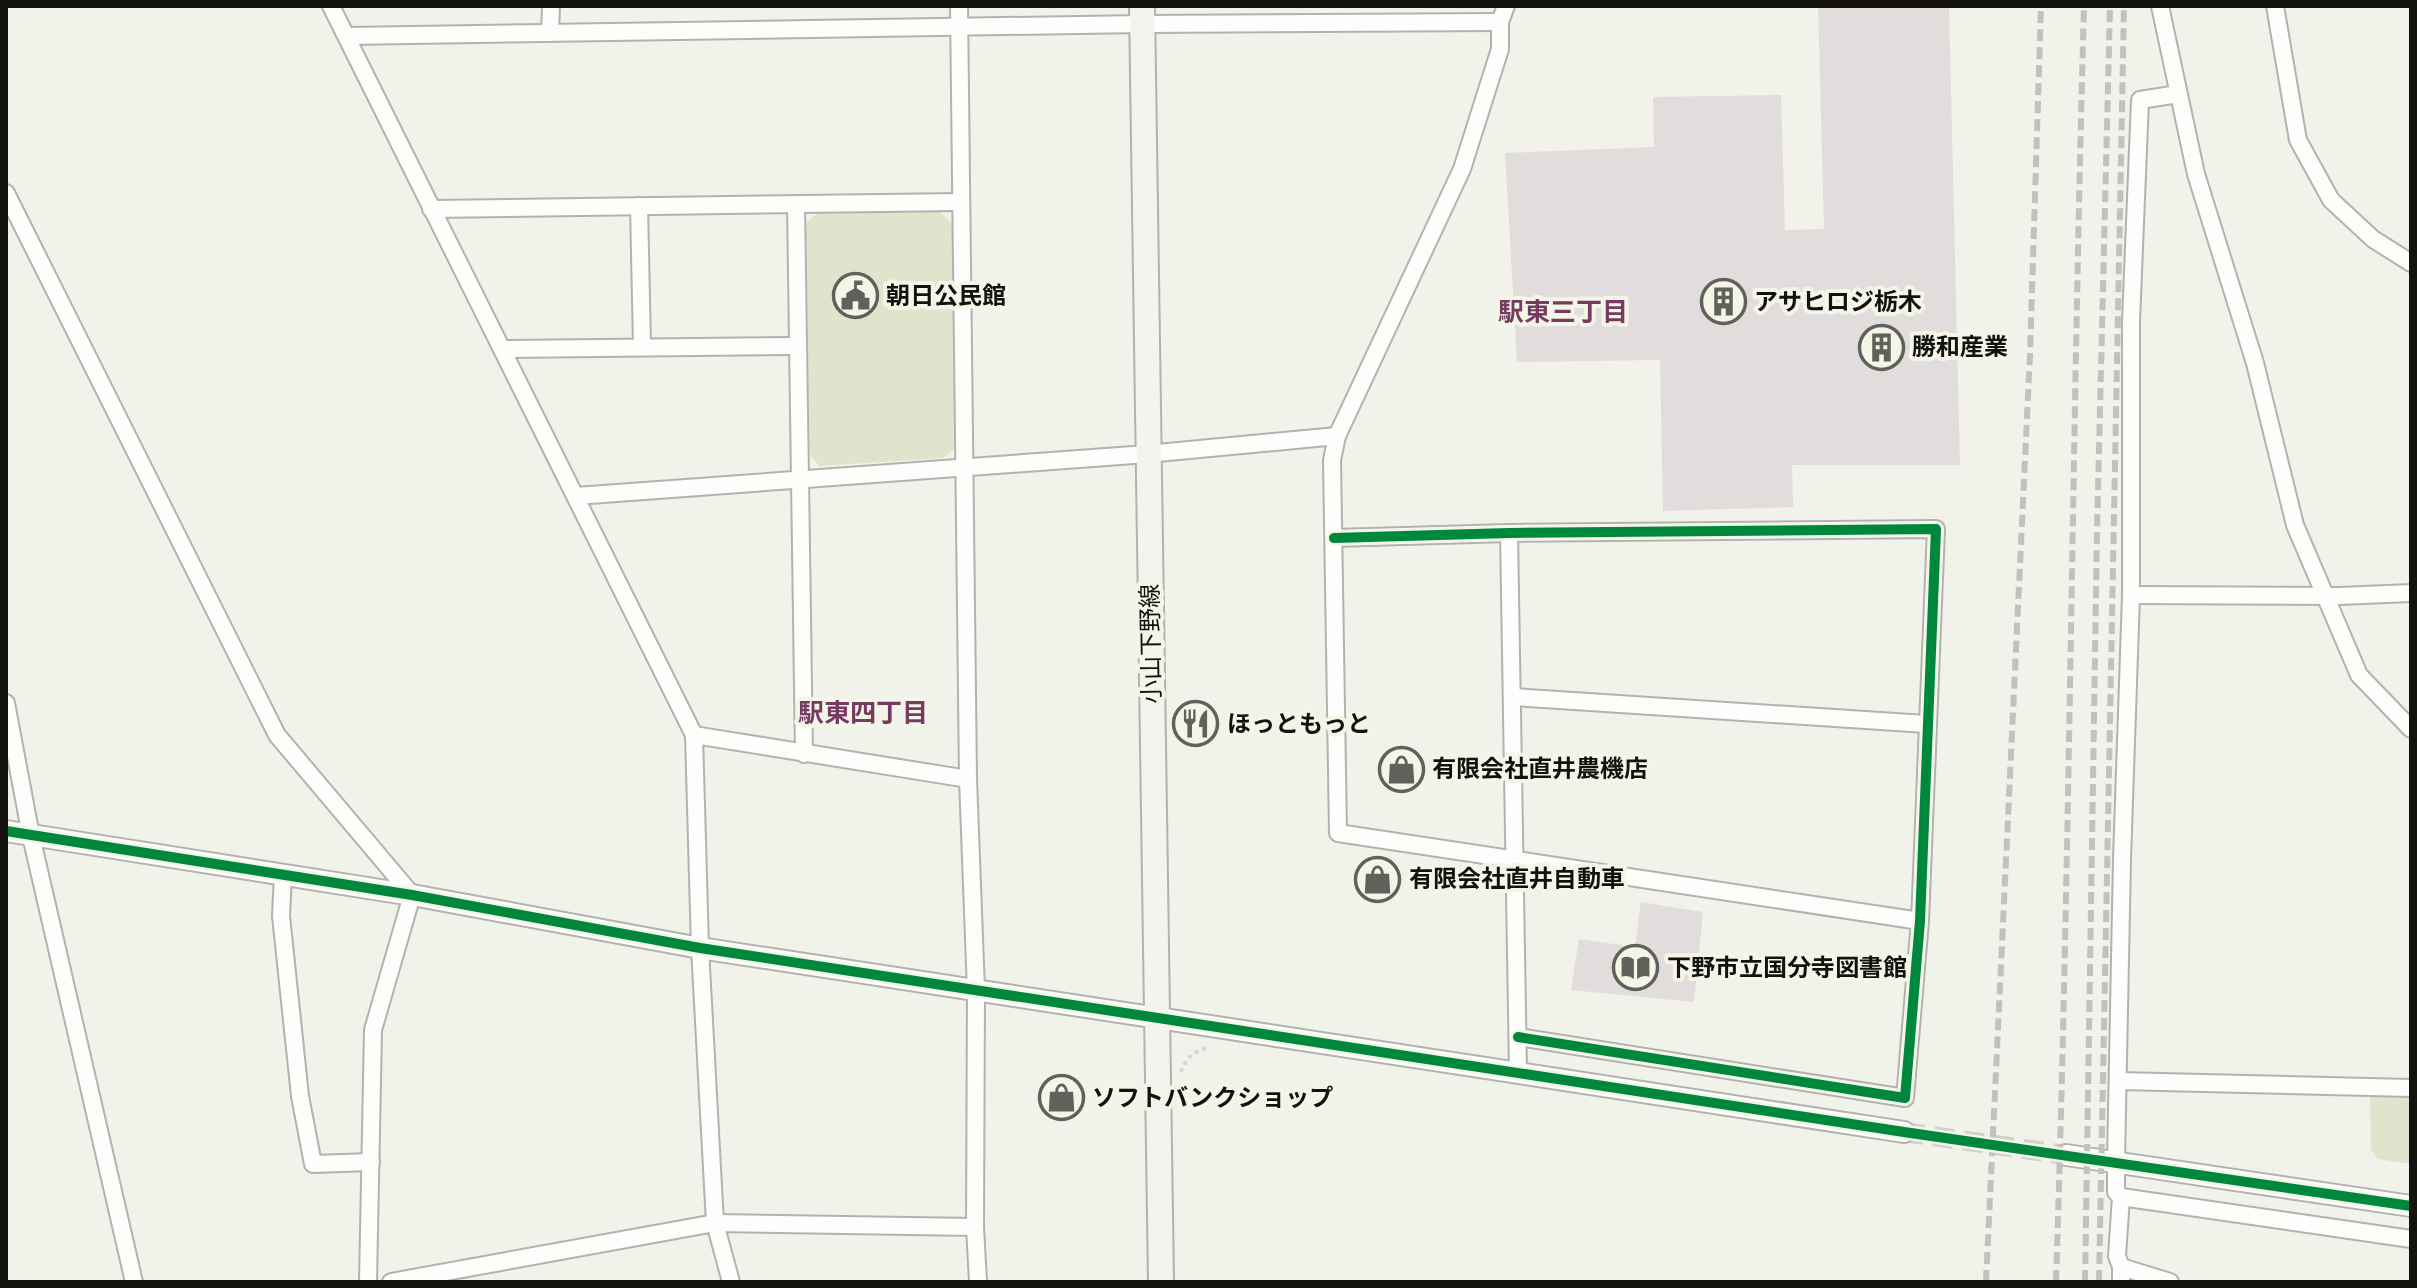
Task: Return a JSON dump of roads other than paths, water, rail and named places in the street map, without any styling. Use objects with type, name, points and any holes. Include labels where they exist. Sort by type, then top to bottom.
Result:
[{"type":"main road","name":"小山下野線","points":[[1142,15],[1161,1282]]},
{"type":"street","points":[[331,6],[694,735],[700,948],[715,1223],[731,1282]]},
{"type":"street","points":[[550,33],[551,6]]},
{"type":"street","points":[[959,6],[968,779],[976,991],[975,1227],[978,1282]]},
{"type":"street","points":[[2160,6],[2196,174],[2255,363],[2295,525],[2359,675],[2411,729]]},
{"type":"street","points":[[2275,6],[2298,140],[2331,200],[2373,239],[2411,263]]},
{"type":"street","points":[[347,36],[959,26],[1142,15],[1503,14],[1500,49],[1462,169],[1337,436],[1332,460],[1338,833],[1920,921]]},
{"type":"street","points":[[2178,94],[2140,100],[2131,322],[2131,595],[2116,1192],[2121,1197],[2411,1239]]},
{"type":"street","points":[[6,193],[277,735],[412,895]]},
{"type":"street","points":[[431,209],[960,202]]},
{"type":"street","points":[[796,204],[804,754]]},
{"type":"street","points":[[639,206],[642,346]]},
{"type":"street","points":[[502,349],[797,346]]},
{"type":"street","points":[[576,496],[1147,454],[1337,436]]},
{"type":"street","points":[[1334,538],[1936,529],[1920,921],[1905,1098],[1518,1037]]},
{"type":"street","points":[[1509,533],[1518,1072]]},
{"type":"street","points":[[2131,595],[2411,593]]},
{"type":"street","points":[[1513,697],[1926,724]]},
{"type":"street","points":[[6,703],[31,836],[134,1282]]},
{"type":"street","points":[[694,735],[968,779]]},
{"type":"street","points":[[6,831],[412,895],[700,948],[1904,1132]]},
{"type":"street","points":[[283,874],[281,916],[300,1096],[313,1164],[371,1162]]},
{"type":"street","points":[[368,1282],[373,1030],[412,895]]},
{"type":"street","points":[[2119,1081],[2411,1088]]},
{"type":"street","points":[[2066,1155],[2411,1206]]},
{"type":"street","points":[[2121,1197],[2117,1256],[2121,1275],[2170,1282]]},
{"type":"street","points":[[391,1282],[715,1223],[975,1227]]},
{"type":"tunnel","points":[[1904,1132],[2066,1155]]},
{"type":"railway","points":[[1986,1282],[2030,354],[2041,6]]},
{"type":"railway","points":[[2056,1282],[2084,6]]},
{"type":"railway","points":[[2085,1282],[2097,531],[2110,6]]},
{"type":"railway","points":[[2099,1282],[2124,6]]},
{"type":"place","name":"朝日公民館","points":[[855,296]]},
{"type":"place","name":"アサヒロジ栃木","points":[[1723,302]]},
{"type":"place","name":"勝和産業","points":[[1881,347]]},
{"type":"place","name":"ほっともっと","points":[[1196,724]]},
{"type":"place","name":"有限会社直井農機店","points":[[1401,769]]},
{"type":"place","name":"有限会社直井自動車","points":[[1378,879]]},
{"type":"place","name":"下野市立国分寺図書館","points":[[1636,968]]},
{"type":"place","name":"ソフトバンクショップ","points":[[1061,1098]]},
{"type":"district","name":"駅東三丁目","points":[[1563,312]]},
{"type":"district","name":"駅東四丁目","points":[[863,713]]}]
